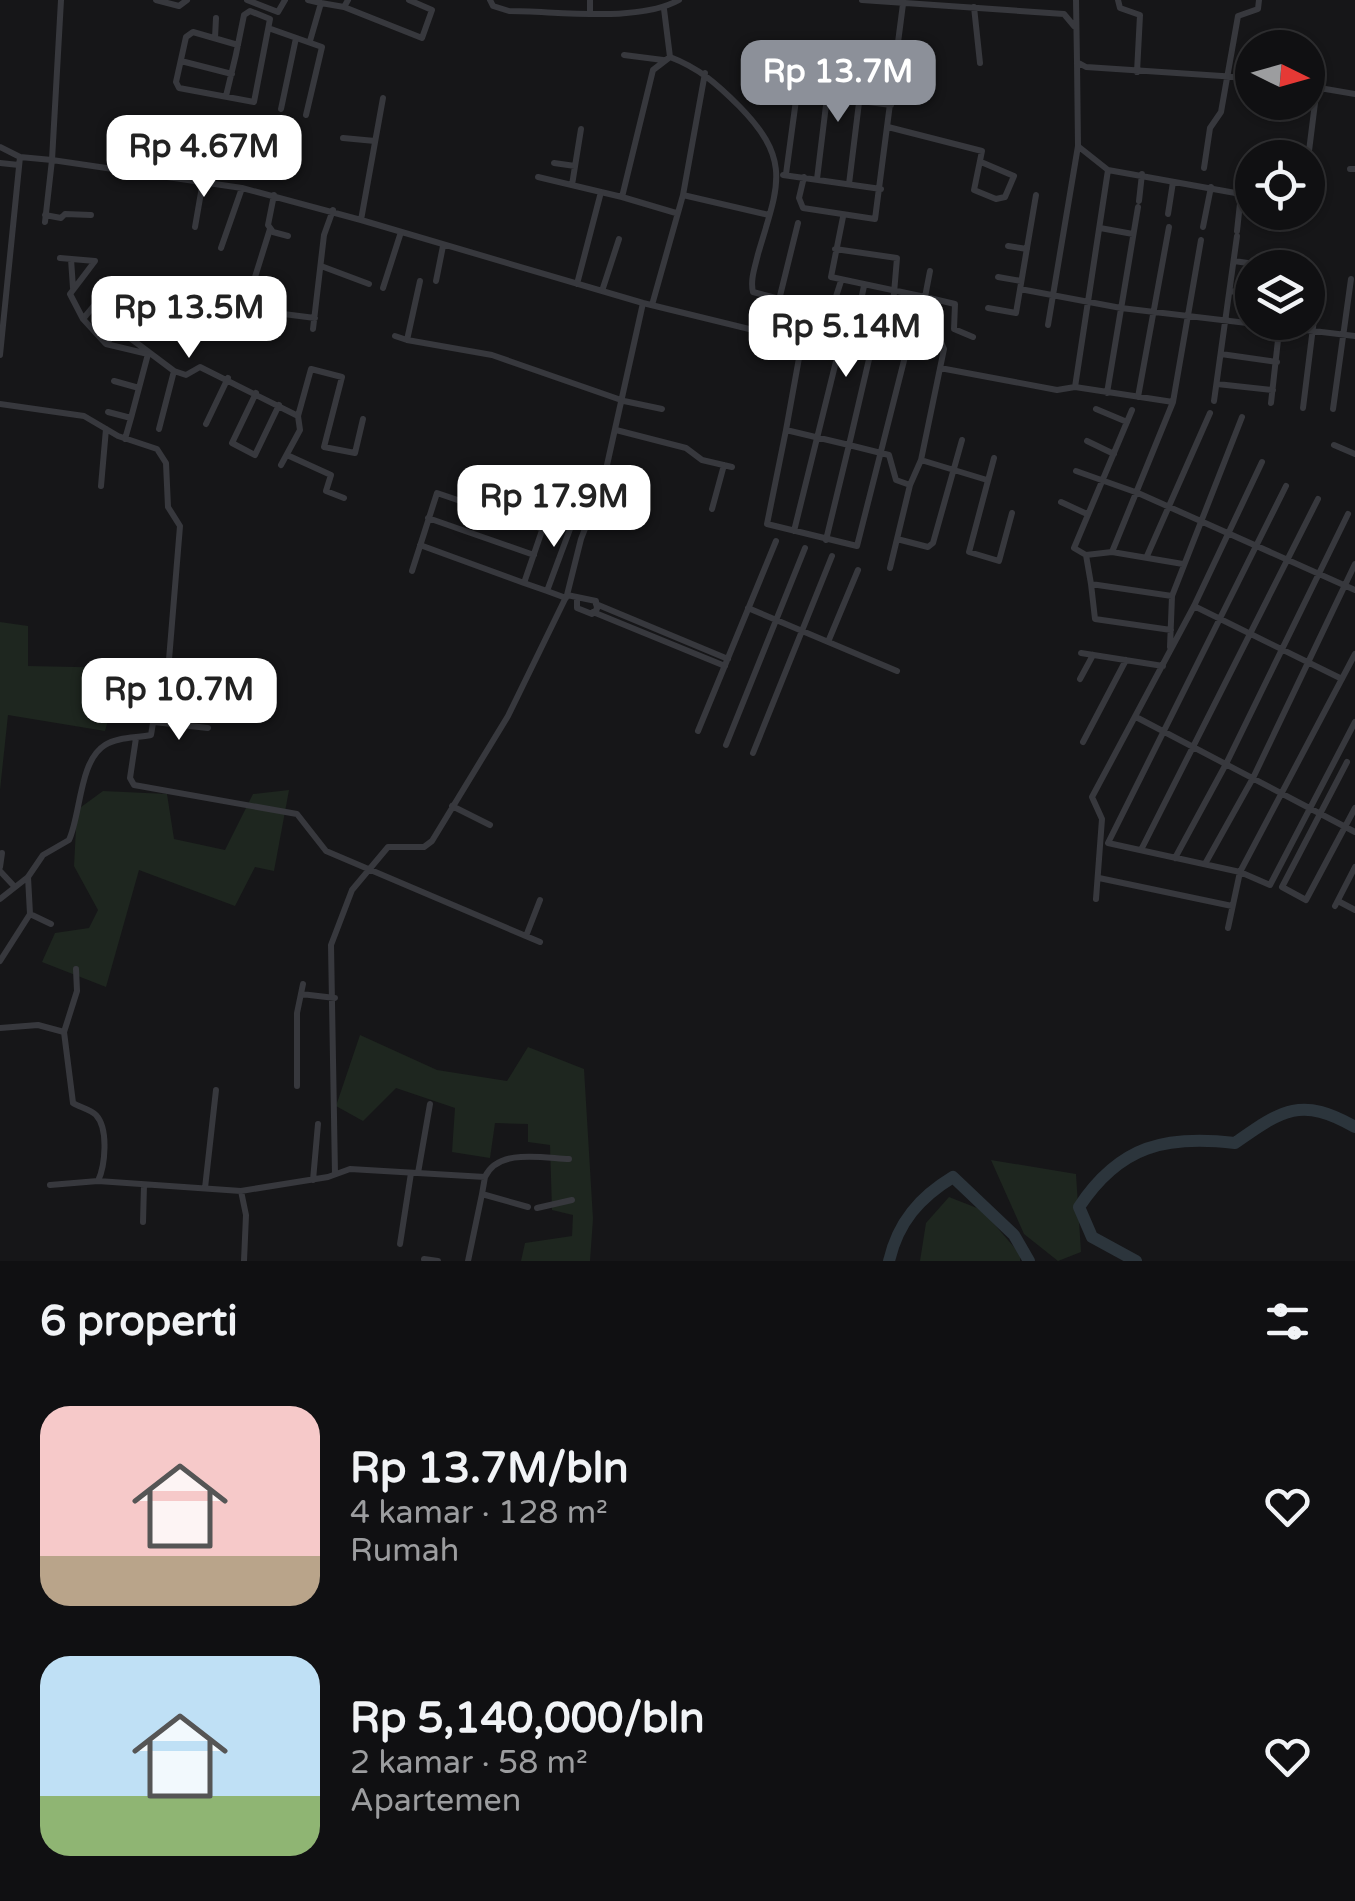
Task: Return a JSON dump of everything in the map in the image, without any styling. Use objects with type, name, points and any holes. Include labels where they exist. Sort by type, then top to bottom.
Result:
[{"type":"street","points":[[61,0],[45,218],[91,215]]},
{"type":"street","points":[[156,0],[179,6],[186,0]]},
{"type":"street","points":[[248,0],[278,12],[285,0]]},
{"type":"street","points":[[308,0],[346,4],[423,38],[432,10],[409,0]]},
{"type":"street","points":[[490,0],[500,10],[519,11],[664,9],[679,0]]},
{"type":"street","points":[[519,11],[520,0]]},
{"type":"street","points":[[590,0],[590,11]]},
{"type":"street","points":[[862,0],[1064,14],[1075,28]]},
{"type":"street","points":[[1024,13],[1025,0]]},
{"type":"street","points":[[1048,325],[1078,146],[1076,0]]},
{"type":"street","points":[[1118,0],[1120,8],[1140,14],[1137,72]]},
{"type":"street","points":[[1204,168],[1210,128],[1221,112],[1238,16],[1258,9],[1259,0]]},
{"type":"street","points":[[310,42],[321,4]]},
{"type":"street","points":[[804,177],[799,198],[802,208],[874,220],[903,4]]},
{"type":"street","points":[[974,8],[980,62]]},
{"type":"street","points":[[664,9],[667,59]]},
{"type":"street","points":[[226,96],[247,12],[270,18],[271,29],[254,102],[178,88],[176,82],[188,33],[238,45]]},
{"type":"street","points":[[215,38],[216,18]]},
{"type":"street","points":[[271,29],[322,48],[306,115]]},
{"type":"street","points":[[281,108],[296,38]]},
{"type":"street","points":[[624,55],[667,59],[704,74],[767,136],[782,175]]},
{"type":"street","points":[[622,197],[651,75],[655,65],[667,59]]},
{"type":"street","points":[[182,61],[232,74]]},
{"type":"street","points":[[1077,62],[1105,71],[1235,77]]},
{"type":"street","points":[[890,568],[910,485],[921,460],[943,342],[757,294],[751,286],[782,175],[800,63],[896,74]]},
{"type":"street","points":[[849,184],[863,70]]},
{"type":"street","points":[[652,305],[683,195],[704,74]]},
{"type":"street","points":[[1325,89],[1355,94]]},
{"type":"street","points":[[795,92],[891,105]]},
{"type":"street","points":[[817,179],[827,96]]},
{"type":"street","points":[[361,220],[382,98]]},
{"type":"street","points":[[194,227],[212,118]]},
{"type":"street","points":[[888,127],[982,151],[976,193],[1005,198],[1014,176],[981,162]]},
{"type":"street","points":[[572,186],[582,129]]},
{"type":"street","points":[[343,138],[375,141]]},
{"type":"street","points":[[1078,146],[1108,170],[1241,194],[1214,401]]},
{"type":"street","points":[[0,147],[20,161]]},
{"type":"street","points":[[0,163],[52,160],[199,180],[274,195],[643,304],[810,344]]},
{"type":"street","points":[[0,355],[20,161]]},
{"type":"street","points":[[554,163],[575,166]]},
{"type":"street","points":[[1075,387],[1108,170]]},
{"type":"street","points":[[1107,393],[1142,174]]},
{"type":"street","points":[[782,175],[880,189]]},
{"type":"street","points":[[538,177],[676,213]]},
{"type":"street","points":[[1168,214],[1174,182]]},
{"type":"street","points":[[221,248],[242,188]]},
{"type":"street","points":[[1204,227],[1212,188]]},
{"type":"street","points":[[577,284],[601,192]]},
{"type":"street","points":[[274,195],[270,230],[245,309],[315,318]]},
{"type":"street","points":[[683,195],[770,215]]},
{"type":"street","points":[[988,308],[1016,313],[1036,195]]},
{"type":"street","points":[[313,329],[321,266],[334,210]]},
{"type":"street","points":[[843,217],[830,272],[841,281],[955,304],[954,330],[973,337]]},
{"type":"street","points":[[779,300],[798,223]]},
{"type":"street","points":[[1138,397],[1157,310],[1169,227]]},
{"type":"street","points":[[1100,228],[1133,234]]},
{"type":"street","points":[[270,230],[288,236]]},
{"type":"street","points":[[383,288],[401,232]]},
{"type":"street","points":[[602,291],[619,239]]},
{"type":"street","points":[[1112,552],[1173,402],[1201,240]]},
{"type":"street","points":[[0,244],[11,245]]},
{"type":"street","points":[[436,282],[443,246]]},
{"type":"street","points":[[1008,246],[1027,249]]},
{"type":"street","points":[[835,250],[897,258],[893,305]]},
{"type":"street","points":[[60,258],[94,261],[70,294],[83,318],[106,344],[148,354]]},
{"type":"street","points":[[71,259],[73,290]]},
{"type":"street","points":[[321,266],[369,284]]},
{"type":"street","points":[[922,320],[930,270]]},
{"type":"street","points":[[998,277],[1054,295],[1122,308],[1235,320]]},
{"type":"street","points":[[1333,409],[1351,278]]},
{"type":"street","points":[[407,340],[420,281]]},
{"type":"street","points":[[841,281],[821,339],[801,347],[764,521],[857,546],[912,333]]},
{"type":"street","points":[[861,300],[864,286]]},
{"type":"street","points":[[83,318],[108,290]]},
{"type":"street","points":[[1230,291],[1235,292]]},
{"type":"street","points":[[335,1174],[334,998],[330,974],[333,934],[352,890],[388,846],[427,846],[508,716],[567,597],[624,401],[643,304]]},
{"type":"street","points":[[106,344],[129,315]]},
{"type":"street","points":[[794,531],[848,317]]},
{"type":"street","points":[[826,540],[877,324]]},
{"type":"street","points":[[118,328],[174,371],[186,375],[200,367],[298,416]]},
{"type":"street","points":[[1325,334],[1355,336]]},
{"type":"street","points":[[396,336],[504,358],[624,401],[662,409]]},
{"type":"street","points":[[1271,403],[1279,340]]},
{"type":"street","points":[[1303,408],[1311,340]]},
{"type":"street","points":[[125,439],[148,354]]},
{"type":"street","points":[[1221,354],[1277,362]]},
{"type":"street","points":[[940,368],[1057,390],[1075,387],[1173,402]]},
{"type":"street","points":[[281,466],[300,430],[298,416],[311,369],[342,378],[324,446],[356,453],[363,419]]},
{"type":"street","points":[[159,429],[174,371]]},
{"type":"street","points":[[206,424],[228,378]]},
{"type":"street","points":[[114,381],[139,388]]},
{"type":"street","points":[[1216,384],[1272,390]]},
{"type":"street","points":[[256,392],[232,443],[256,456],[279,405]]},
{"type":"street","points":[[0,404],[84,416],[125,439],[162,453],[168,507],[180,526],[167,684],[151,735],[109,742],[99,750],[87,773],[69,840],[43,855],[28,878],[13,885],[0,899]]},
{"type":"street","points":[[1096,409],[1128,422]]},
{"type":"street","points":[[1132,410],[1074,545],[1078,553],[1086,555],[1112,552],[1183,564]]},
{"type":"street","points":[[108,412],[131,418]]},
{"type":"street","points":[[1147,556],[1210,413]]},
{"type":"street","points":[[1170,654],[1172,596],[1242,417]]},
{"type":"street","points":[[101,486],[106,428]]},
{"type":"street","points":[[616,430],[686,448],[702,460],[728,466],[712,509]]},
{"type":"street","points":[[786,430],[882,452],[890,458],[896,480],[910,485]]},
{"type":"street","points":[[897,539],[932,545],[962,440]]},
{"type":"street","points":[[1086,441],[1114,454]]},
{"type":"street","points":[[1334,445],[1355,454]]},
{"type":"street","points":[[286,454],[330,475],[326,490],[344,498]]},
{"type":"street","points":[[994,458],[969,552],[999,561],[1012,513]]},
{"type":"street","points":[[921,460],[987,480]]},
{"type":"street","points":[[1096,899],[1105,842],[1102,819],[1090,802],[1164,666],[1262,462]]},
{"type":"street","points":[[1076,472],[1138,494],[1355,590]]},
{"type":"street","points":[[1105,842],[1286,486]]},
{"type":"street","points":[[412,571],[437,493],[542,529]]},
{"type":"street","points":[[1141,850],[1196,749],[1318,499]]},
{"type":"street","points":[[1061,502],[1087,514]]},
{"type":"street","points":[[1174,858],[1226,764],[1348,514]]},
{"type":"street","points":[[524,583],[547,516]]},
{"type":"street","points":[[428,518],[534,555]]},
{"type":"street","points":[[548,591],[570,529]]},
{"type":"street","points":[[698,731],[776,541]]},
{"type":"street","points":[[420,545],[567,597],[582,596],[595,608],[726,663]]},
{"type":"street","points":[[726,745],[805,548]]},
{"type":"street","points":[[1086,555],[1095,618],[1171,630]]},
{"type":"street","points":[[753,753],[832,556]]},
{"type":"street","points":[[1205,864],[1252,778],[1355,564]]},
{"type":"street","points":[[828,642],[858,570]]},
{"type":"street","points":[[1091,584],[1172,596]]},
{"type":"street","points":[[1194,606],[1342,678]]},
{"type":"street","points":[[748,608],[897,671]]},
{"type":"street","points":[[1082,652],[1164,666]]},
{"type":"street","points":[[1080,679],[1093,654]]},
{"type":"street","points":[[1228,928],[1240,872],[1355,654]]},
{"type":"street","points":[[1083,742],[1126,660]]},
{"type":"street","points":[[1136,717],[1355,832]]},
{"type":"street","points":[[154,722],[208,728]]},
{"type":"street","points":[[1105,842],[1240,872],[1270,885],[1355,722]]},
{"type":"street","points":[[136,738],[130,778],[134,786],[298,814],[323,850],[540,942]]},
{"type":"street","points":[[1347,762],[1282,887],[1306,900],[1355,808]]},
{"type":"street","points":[[452,806],[490,825]]},
{"type":"street","points":[[2,853],[0,869],[13,885]]},
{"type":"street","points":[[1355,867],[1337,904],[1355,910]]},
{"type":"street","points":[[0,960],[30,914],[28,878]]},
{"type":"street","points":[[1099,878],[1232,906]]},
{"type":"street","points":[[526,936],[540,900]]},
{"type":"street","points":[[30,914],[50,924]]},
{"type":"street","points":[[76,969],[77,991],[64,1032],[72,1104],[92,1112],[100,1122],[104,1168],[98,1182]]},
{"type":"street","points":[[297,1086],[304,984]]},
{"type":"street","points":[[301,994],[334,998]]},
{"type":"street","points":[[0,1028],[38,1024],[64,1032]]},
{"type":"street","points":[[205,1188],[216,1090]]},
{"type":"street","points":[[400,1244],[430,1104]]},
{"type":"street","points":[[313,1180],[318,1124]]},
{"type":"street","points":[[468,1261],[484,1177],[498,1163],[516,1157],[569,1159]]},
{"type":"street","points":[[50,1185],[98,1182],[241,1191],[313,1180],[350,1169],[484,1177]]},
{"type":"street","points":[[143,1222],[144,1185]]},
{"type":"street","points":[[241,1191],[244,1261]]},
{"type":"street","points":[[482,1194],[533,1208],[572,1200]]},
{"type":"street","points":[[424,1259],[438,1261]]},
{"type":"shaded area","points":[[0,622],[28,626],[28,666],[123,668],[105,731],[8,715],[0,790]]},
{"type":"shaded area","points":[[289,790],[274,871],[255,867],[235,906],[139,870],[106,987],[42,962],[55,933],[89,928],[98,910],[74,866],[77,810],[103,791],[167,794],[174,839],[225,850],[253,794]]},
{"type":"shaded area","points":[[360,1035],[437,1070],[507,1081],[528,1047],[584,1069],[593,1219],[590,1261],[521,1261],[525,1243],[572,1236],[573,1215],[552,1210],[550,1145],[528,1142],[528,1124],[495,1123],[490,1158],[452,1152],[455,1108],[396,1088],[363,1121],[336,1106]]},
{"type":"shaded area","points":[[991,1160],[1076,1174],[1081,1252],[1058,1261],[1024,1234]]},
{"type":"shaded area","points":[[949,1197],[982,1210],[1020,1254],[1020,1261],[920,1261],[926,1223]]},
{"type":"waterway","points":[[1136,1261],[1092,1237],[1079,1207],[1095,1186],[1128,1157],[1166,1143],[1235,1143],[1266,1122],[1292,1111],[1320,1112],[1355,1127]]},
{"type":"waterway","points":[[889,1261],[898,1234],[912,1212],[953,1177],[1014,1235],[1029,1261]]}]
